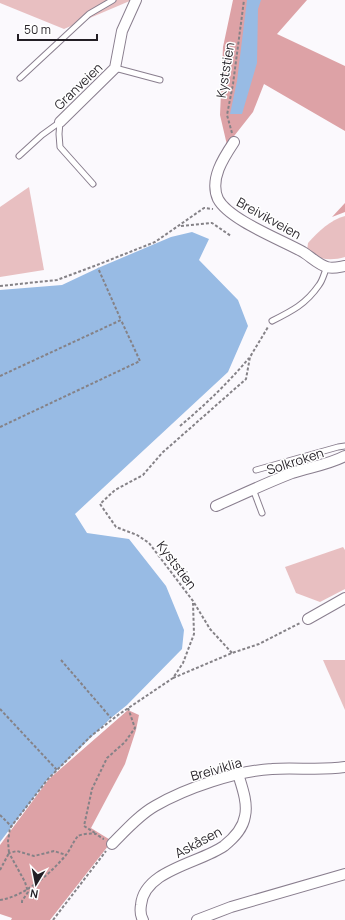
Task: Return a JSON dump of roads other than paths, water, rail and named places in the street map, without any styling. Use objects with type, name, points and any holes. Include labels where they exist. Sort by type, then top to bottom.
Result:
[{"type":"street","name":"Granveien","points":[[60,122],[115,68],[122,31],[136,0]]},
{"type":"street","name":"Breivikveien","points":[[234,142],[223,159],[217,176],[216,188],[218,198],[227,210],[247,223],[303,252],[327,267]]},
{"type":"street","points":[[327,267],[335,268],[345,266]]},
{"type":"street","name":"Solkroken","points":[[216,506],[294,472],[335,462],[345,456]]},
{"type":"street","points":[[308,619],[345,598]]},
{"type":"street","name":"Breiviklia","points":[[112,844],[154,806],[185,791],[214,781],[238,774],[271,769],[330,769],[345,767]]},
{"type":"street","name":"Askåsen","points":[[143,920],[140,912],[141,900],[145,891],[156,879],[224,846],[242,827],[246,816],[245,802],[238,774]]},
{"type":"street","points":[[197,920],[231,907],[345,874]]},
{"type":"lane","points":[[20,78],[89,14],[113,0]]},
{"type":"lane","name":"Granveien","points":[[115,68],[160,80]]},
{"type":"lane","name":"Granveien","points":[[19,156],[42,135],[60,122]]},
{"type":"lane","name":"Granveien","points":[[60,122],[60,147],[93,184]]},
{"type":"lane","points":[[272,321],[296,309],[302,304],[320,284],[327,267]]},
{"type":"lane","name":"Solkroken","points":[[256,470],[345,446]]},
{"type":"lane","points":[[252,489],[262,513]]},
{"type":"water","points":[[247,0],[261,0],[258,9],[257,63],[242,114],[230,114],[237,81]]},
{"type":"water","points":[[192,232],[209,239],[199,260],[238,300],[248,326],[228,372],[75,514],[87,533],[129,539],[166,586],[184,630],[182,649],[127,705],[111,718],[48,779],[0,842],[0,290],[62,285],[171,237]]}]
